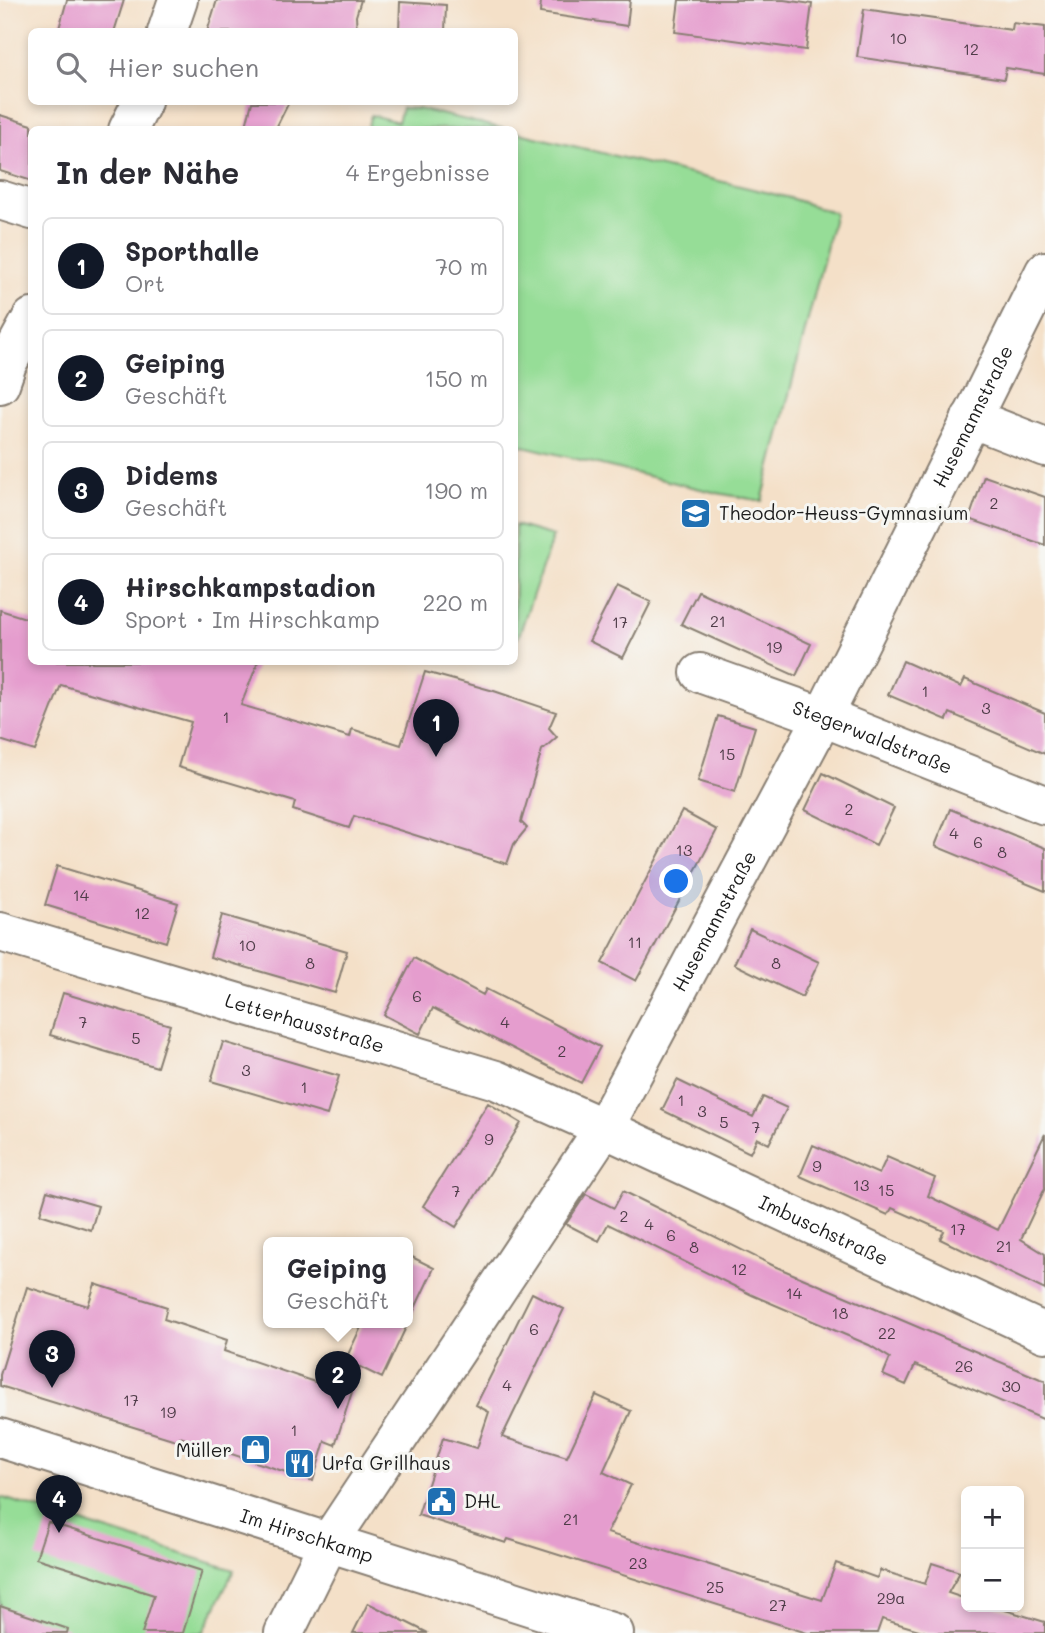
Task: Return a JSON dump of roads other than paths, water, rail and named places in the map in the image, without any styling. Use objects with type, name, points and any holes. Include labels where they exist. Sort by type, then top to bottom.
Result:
[{"type":"street","points":[[168,28],[178,0]]},
{"type":"street","points":[[130,126],[140,105]]},
{"type":"street","points":[[0,200],[28,209]]},
{"type":"street","name":"Husemannstraße","points":[[284,1633],[329,1542],[604,1128],[823,717],[1045,271]]},
{"type":"street","points":[[2,370],[28,325]]},
{"type":"street","points":[[971,418],[1045,447]]},
{"type":"street","name":"Stegerwaldstraße","points":[[700,673],[823,717],[1045,805]]},
{"type":"street","name":"Letterhausstraße","points":[[0,932],[496,1080],[604,1128]]},
{"type":"street","name":"Imbuschstraße","points":[[604,1128],[1045,1333]]},
{"type":"street","name":"Im Hirschkamp","points":[[0,1438],[614,1633]]},
{"type":"place","name":"Theodor-Heuss-Gymnasium","points":[[696,513]]},
{"type":"place","name":"Sporthalle","points":[[436,757]]},
{"type":"place","name":"Didems","points":[[52,1388]]},
{"type":"place","name":"Geiping","points":[[338,1409]]},
{"type":"place","name":"Müller","points":[[255,1450]]},
{"type":"place","name":"Urfa Grillhaus","points":[[299,1463]]},
{"type":"place","name":"DHL","points":[[441,1501]]},
{"type":"place","name":"Hirschkampstadion","points":[[59,1533]]}]
